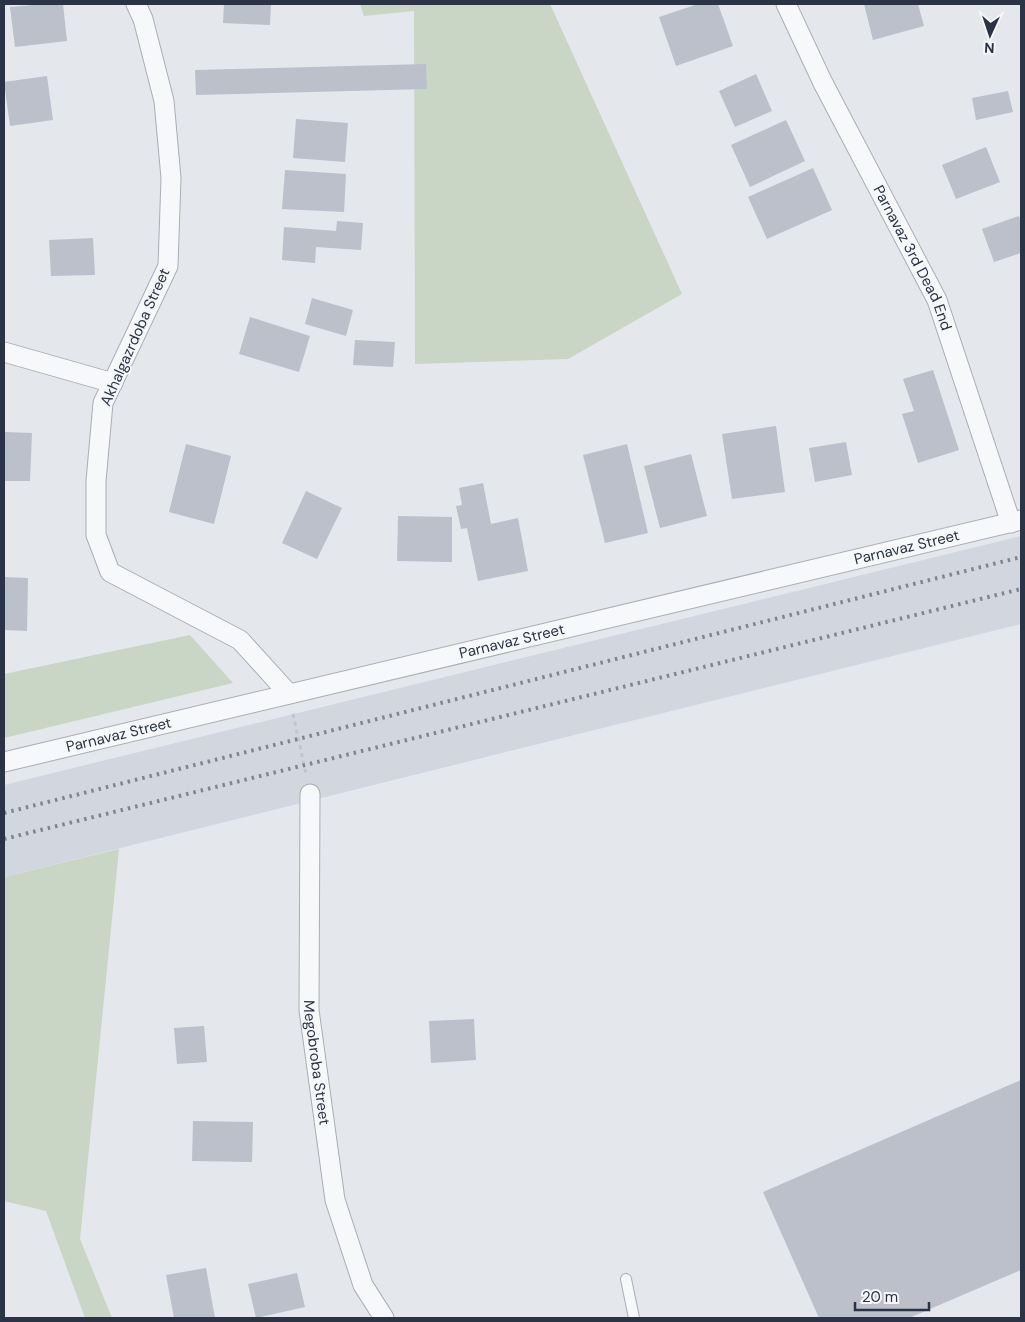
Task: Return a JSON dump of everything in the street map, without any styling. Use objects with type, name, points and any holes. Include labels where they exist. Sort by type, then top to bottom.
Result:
[{"type":"street","name":"Akhalgazrdoba Street","points":[[136,4],[142,19],[164,102],[171,178],[168,266],[103,403],[96,481],[96,535],[110,572],[240,640],[289,694]]},
{"type":"street","name":"Parnavaz 3rd Dead End","points":[[786,4],[823,83],[937,300],[1016,522]]},
{"type":"street","points":[[4,352],[113,383]]},
{"type":"street","name":"Parnavaz Street","points":[[4,762],[1016,522]]},
{"type":"street","name":"Megobroba Street","points":[[310,794],[309,1010],[335,1200],[363,1286],[384,1318]]},
{"type":"lane","points":[[626,1280],[634,1318]]},
{"type":"path","points":[[289,694],[310,794]]},
{"type":"shaded area","points":[[1021,536],[1021,624],[4,877],[4,785]]},
{"type":"green space","points":[[360,4],[550,4],[682,294],[568,359],[415,364],[414,11],[364,16]]},
{"type":"green space","points":[[190,635],[233,683],[4,738],[4,674]]},
{"type":"green space","points":[[119,849],[80,1239],[112,1318],[85,1318],[46,1211],[4,1201],[4,877]]},
{"type":"building","points":[[63,4],[67,41],[15,47],[10,7]]},
{"type":"building","points":[[224,4],[271,4],[270,25],[223,23]]},
{"type":"building","points":[[698,4],[718,4],[733,46],[676,66],[659,17]]},
{"type":"building","points":[[864,4],[918,4],[924,26],[873,40]]},
{"type":"building","points":[[426,64],[427,89],[196,95],[195,70]]},
{"type":"building","points":[[756,74],[772,111],[735,127],[719,91]]},
{"type":"building","points":[[47,76],[53,120],[10,126],[4,82]]},
{"type":"building","points":[[1008,91],[1013,112],[976,120],[972,98]]},
{"type":"building","points":[[296,119],[348,123],[345,162],[293,158]]},
{"type":"building","points":[[786,120],[805,161],[750,187],[731,145]]},
{"type":"building","points":[[986,147],[1000,182],[956,199],[942,165]]},
{"type":"building","points":[[813,168],[832,210],[767,239],[748,197]]},
{"type":"building","points":[[285,170],[346,174],[344,212],[282,209]]},
{"type":"building","points":[[1019,216],[1021,223],[1021,253],[994,262],[982,229]]},
{"type":"building","points":[[337,221],[363,223],[361,250],[316,247],[315,263],[282,260],[284,227],[336,231]]},
{"type":"building","points":[[93,238],[95,275],[51,276],[49,240]]},
{"type":"building","points":[[312,298],[353,310],[346,336],[305,324]]},
{"type":"building","points":[[250,317],[310,336],[299,372],[239,354]]},
{"type":"building","points":[[355,340],[395,342],[393,367],[353,365]]},
{"type":"building","points":[[933,370],[959,450],[918,463],[902,414],[914,411],[903,379]]},
{"type":"building","points":[[776,426],[785,492],[732,499],[722,434]]},
{"type":"building","points":[[4,432],[32,433],[30,481],[4,481]]},
{"type":"building","points":[[846,442],[852,475],[815,482],[809,448]]},
{"type":"building","points":[[186,444],[231,456],[214,524],[169,512]]},
{"type":"building","points":[[627,444],[648,533],[605,543],[583,455]]},
{"type":"building","points":[[691,454],[707,516],[660,528],[644,466]]},
{"type":"building","points":[[483,483],[491,524],[518,518],[528,571],[478,581],[467,528],[461,529],[456,506],[462,505],[459,488]]},
{"type":"building","points":[[306,491],[342,508],[317,559],[282,543]]},
{"type":"building","points":[[398,516],[452,517],[452,562],[397,561]]},
{"type":"building","points":[[4,577],[28,578],[27,631],[4,630]]},
{"type":"building","points":[[474,1019],[476,1060],[431,1063],[429,1021]]},
{"type":"building","points":[[204,1026],[207,1062],[177,1064],[174,1028]]},
{"type":"building","points":[[1021,1080],[1021,1270],[909,1318],[819,1318],[763,1192]]},
{"type":"building","points":[[193,1121],[253,1122],[252,1162],[192,1161]]},
{"type":"building","points":[[206,1268],[215,1318],[174,1318],[166,1275]]},
{"type":"building","points":[[297,1273],[305,1307],[256,1318],[248,1284]]},
{"type":"railway","points":[[4,813],[1021,557]]},
{"type":"railway","points":[[4,839],[1021,589]]}]
